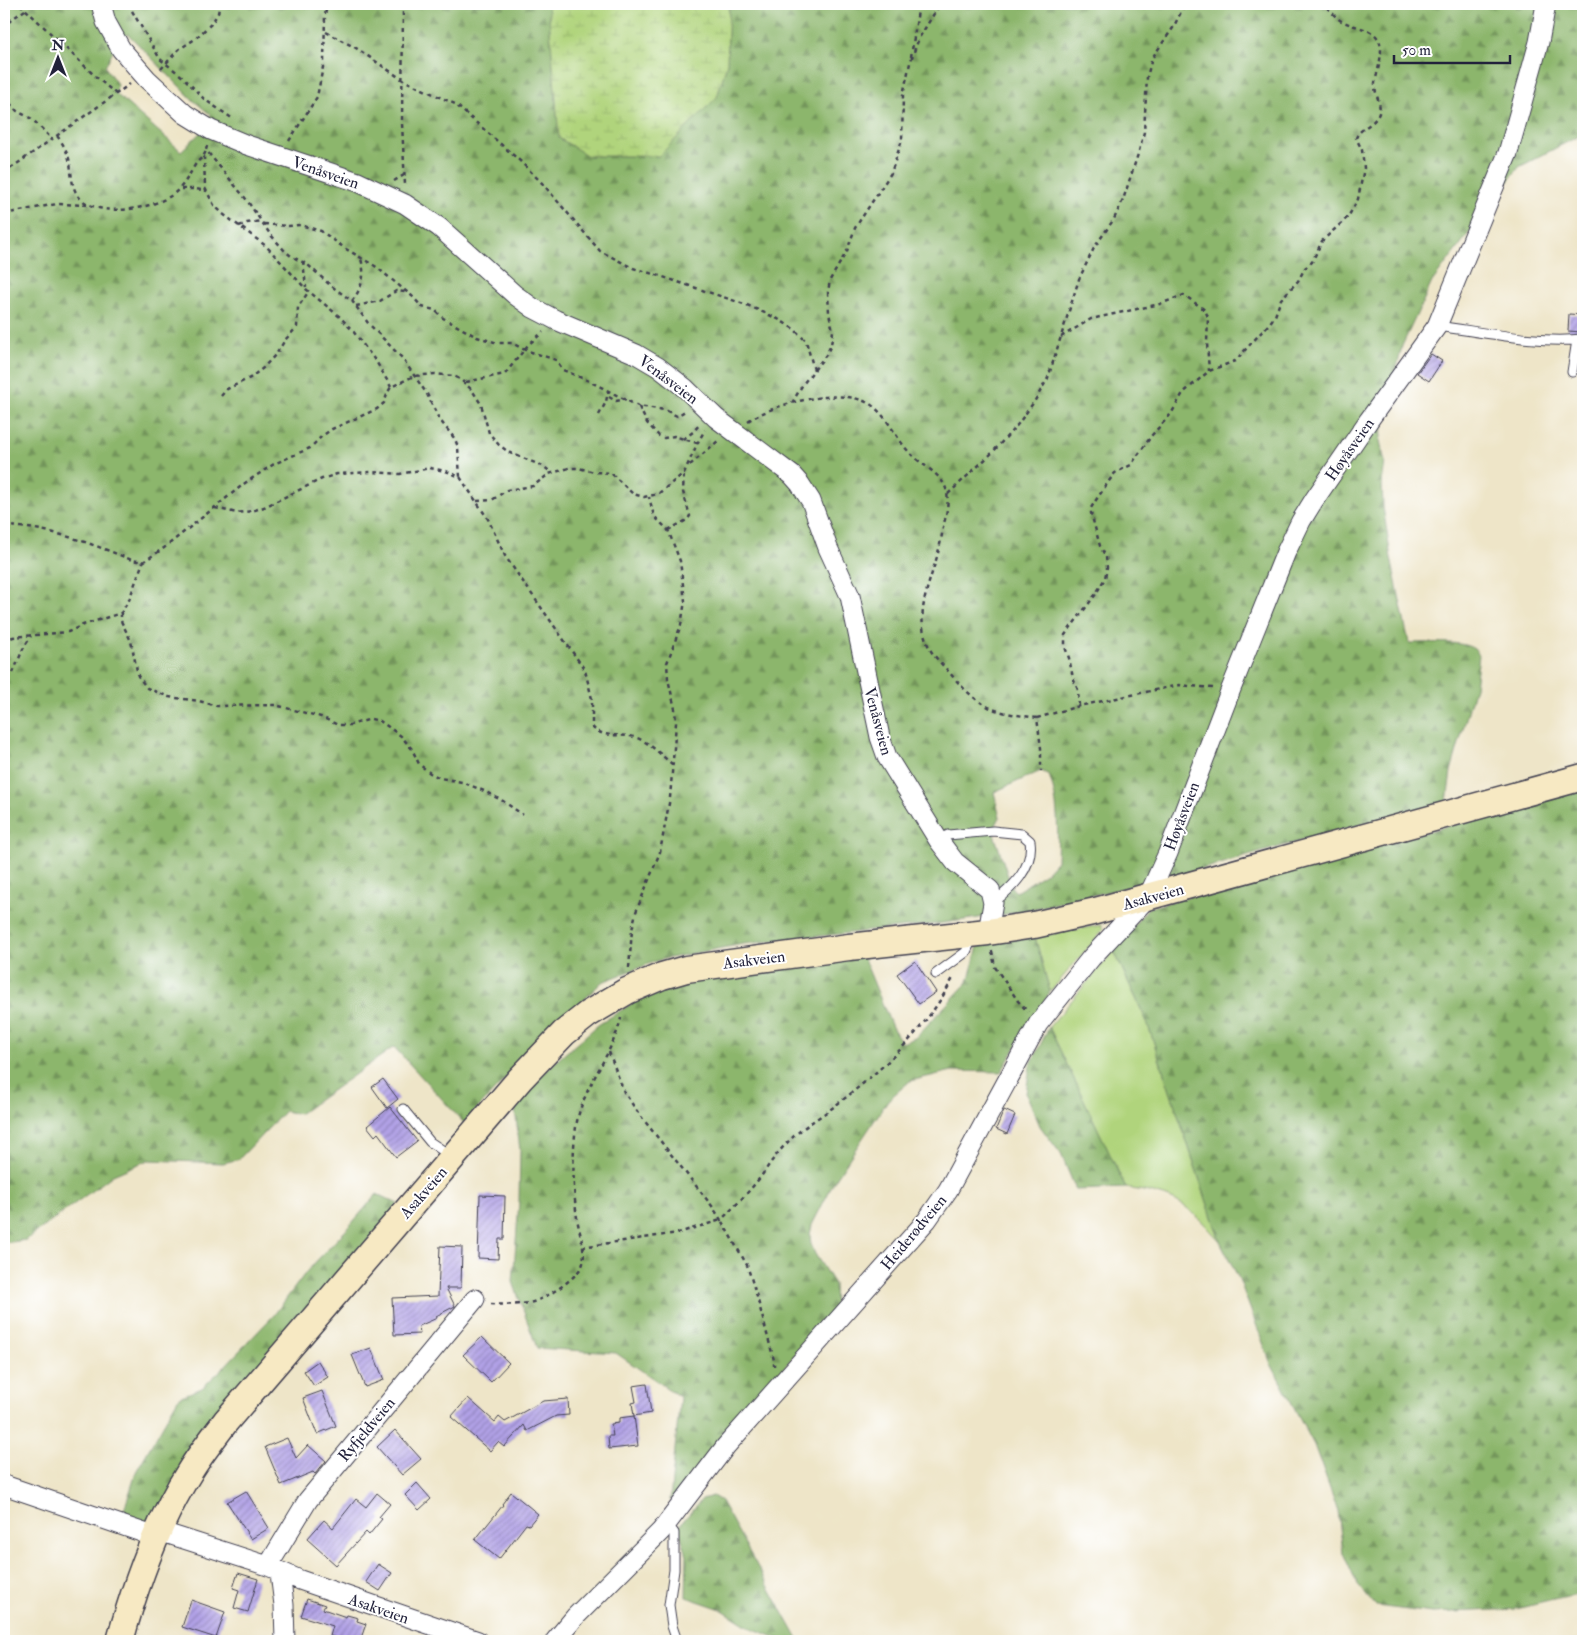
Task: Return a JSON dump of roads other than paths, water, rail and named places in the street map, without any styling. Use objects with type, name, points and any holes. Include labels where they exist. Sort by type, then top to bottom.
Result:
[{"type":"main road","name":"Asakveien","points":[[120,1641],[137,1581],[158,1534],[190,1471],[226,1421],[520,1079],[564,1033],[588,1014],[627,991],[662,976],[709,965],[910,939],[976,939],[1148,897],[1583,777]]},
{"type":"street","name":"Venåsveien","points":[[101,4],[103,13],[121,49],[146,77],[185,114],[211,130],[247,145],[358,182],[405,204],[439,227],[516,295],[554,320],[610,342],[648,360],[685,388],[723,424],[800,484],[811,501],[828,548],[850,596],[880,737],[887,757],[939,841],[955,862],[990,890],[992,903]]},
{"type":"street","name":"Høyåsveien","points":[[1148,897],[1168,853],[1286,552],[1314,500],[1437,326],[1508,152],[1539,42],[1546,4]]},
{"type":"street","name":"Heiderødveien","points":[[667,1524],[726,1446],[927,1220],[948,1190],[1038,1024],[1091,958],[1148,897]]},
{"type":"street","points":[[976,939],[992,903]]},
{"type":"street","name":"Ryfjeldveien","points":[[274,1569],[308,1500],[475,1299]]},
{"type":"street","points":[[4,1485],[158,1534]]},
{"type":"street","points":[[554,1641],[575,1617],[667,1524]]},
{"type":"street","name":"Asakveien","points":[[158,1534],[274,1569],[365,1604],[478,1641]]},
{"type":"street","points":[[274,1569],[284,1605],[285,1641]]},
{"type":"lane","points":[[1437,326],[1528,338],[1565,341],[1580,339],[1572,372]]},
{"type":"lane","points":[[939,841],[948,835],[993,831],[1022,834],[1030,841],[1031,849],[1022,874],[1012,888],[992,903]]},
{"type":"lane","points":[[936,974],[976,939]]},
{"type":"lane","points":[[403,1109],[430,1142],[454,1158]]},
{"type":"lane","points":[[667,1524],[674,1533],[674,1570],[669,1605],[672,1626],[677,1641]]}]
